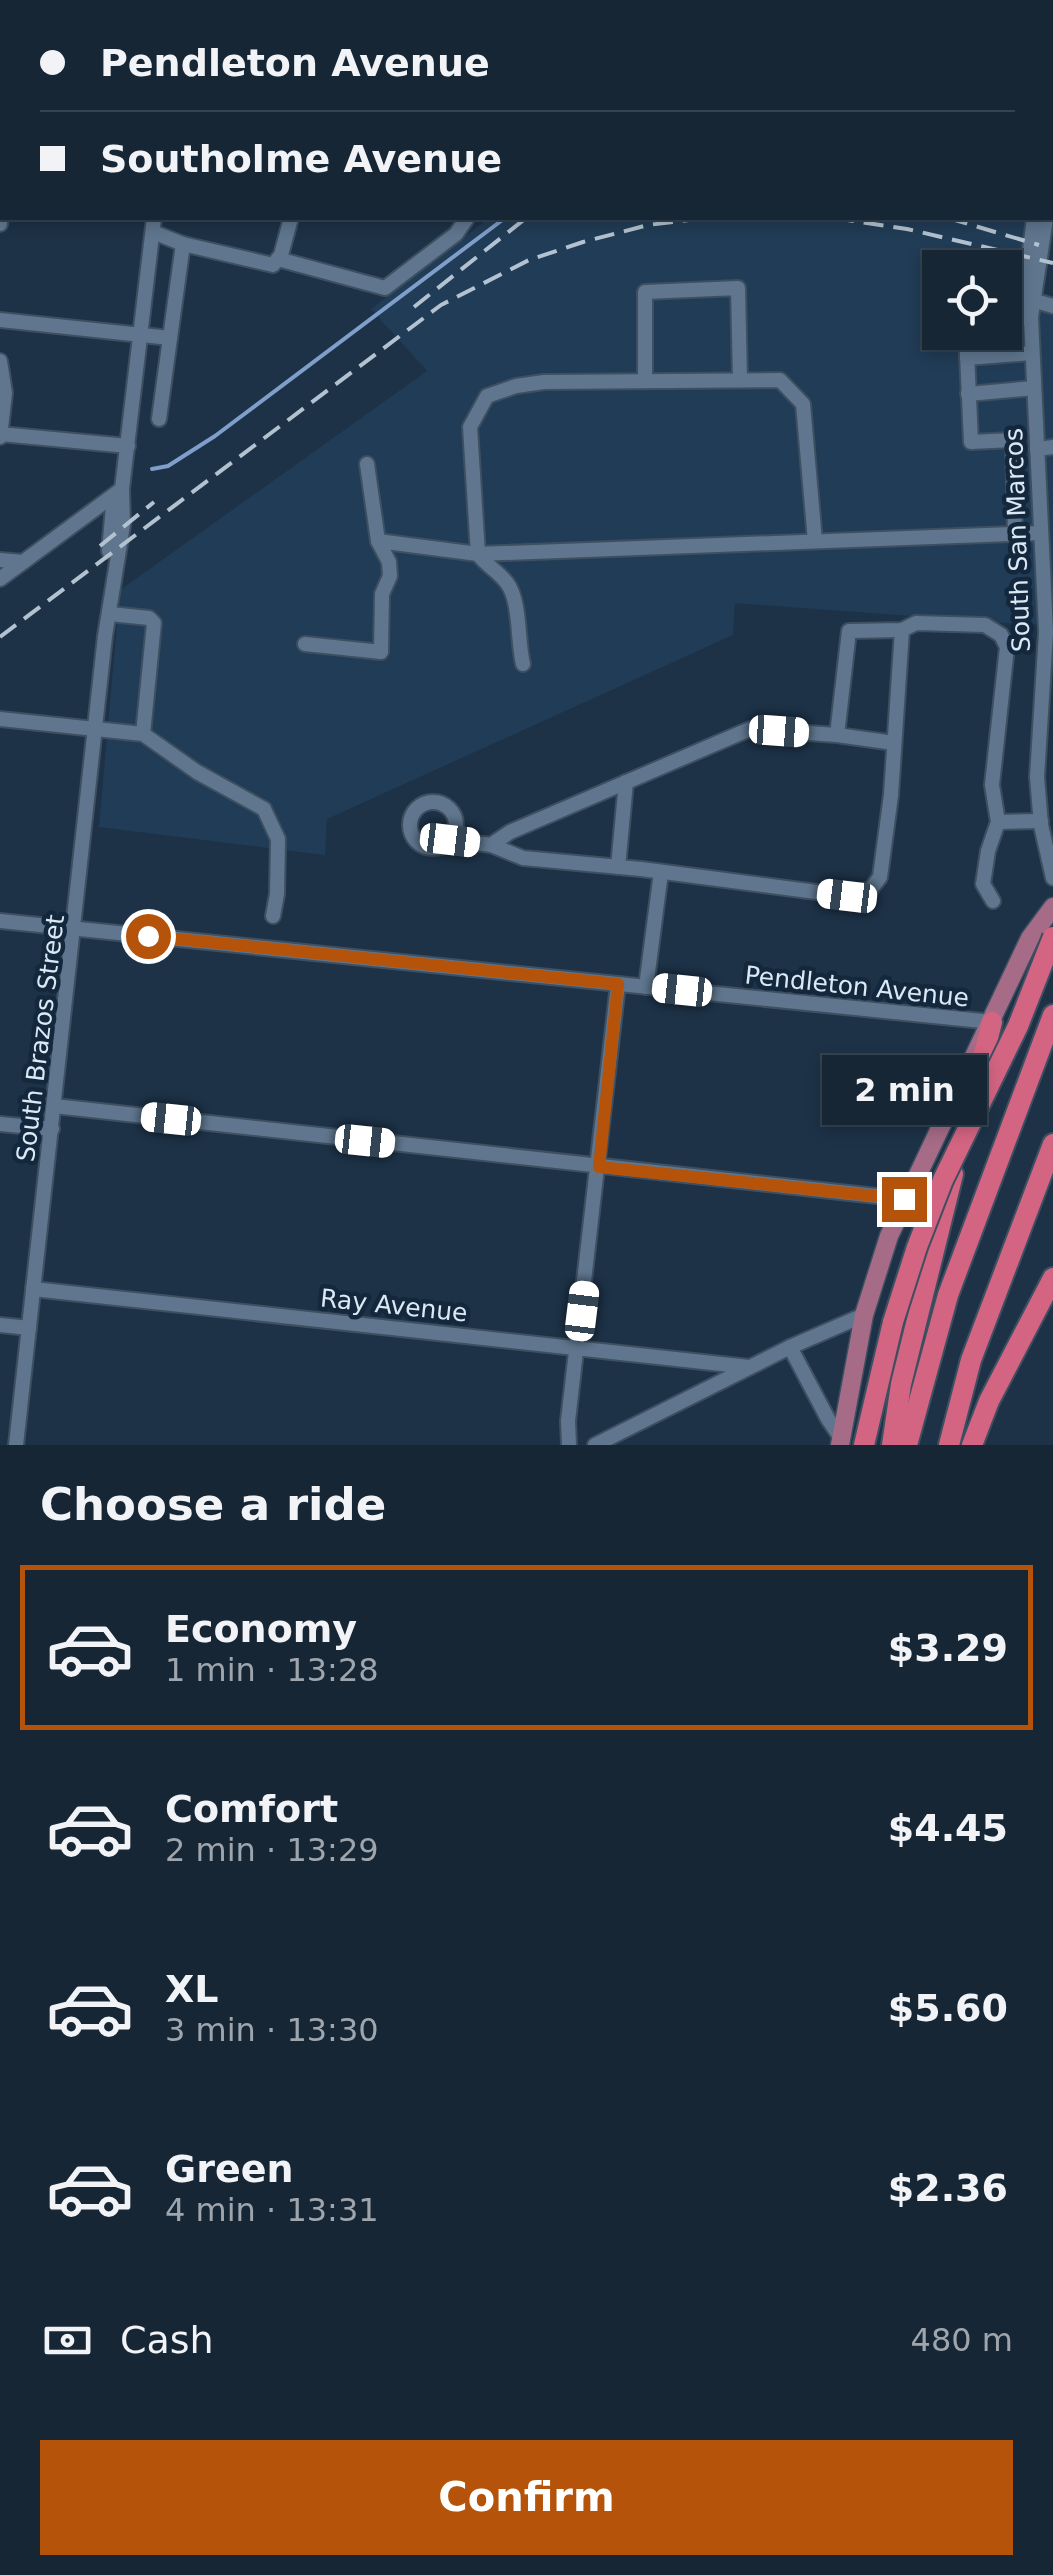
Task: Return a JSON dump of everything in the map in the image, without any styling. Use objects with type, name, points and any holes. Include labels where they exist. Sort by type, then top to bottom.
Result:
[{"type":"highway","points":[[864,1445],[893,1322],[917,1247],[944,1180],[1018,1026],[1053,937]]},
{"type":"highway","points":[[907,1445],[964,1248],[1052,1017]]},
{"type":"highway","points":[[892,1445],[900,1384],[992,1022]]},
{"type":"highway","points":[[949,1445],[971,1360],[1053,1144]]},
{"type":"highway","points":[[972,1445],[989,1401],[1044,1304],[1053,1278]]},
{"type":"main road","points":[[840,1442],[864,1315],[889,1236],[1030,938],[1053,907]]},
{"type":"main road","points":[[992,1022],[1016,1004],[1053,918]]},
{"type":"street","points":[[153,225],[184,244],[273,264],[290,220]]},
{"type":"street","points":[[278,259],[384,288],[456,234],[466,220]]},
{"type":"street","name":"South San Marcos","points":[[1034,220],[1032,353],[1045,448],[1041,533],[1050,633],[1036,749],[1041,820],[1053,878]]},
{"type":"street","name":"South San Marcos","points":[[1030,299],[1046,220]]},
{"type":"street","name":"South Brazos Street","points":[[16,1445],[106,636],[123,525],[122,488],[153,225]]},
{"type":"street","points":[[159,419],[184,244]]},
{"type":"street","points":[[645,381],[645,292],[738,288],[740,380]]},
{"type":"street","points":[[1022,297],[1053,306]]},
{"type":"street","points":[[1022,318],[1031,318]]},
{"type":"street","points":[[0,320],[170,338]]},
{"type":"street","points":[[967,350],[971,442],[1013,440],[1015,534]]},
{"type":"street","points":[[967,358],[1032,353]]},
{"type":"street","points":[[0,362],[5,393],[0,435],[128,446]]},
{"type":"street","points":[[523,664],[511,589],[478,554],[470,427],[487,396],[544,382],[780,380],[803,404],[816,541]]},
{"type":"street","points":[[968,394],[1034,388]]},
{"type":"street","points":[[305,644],[381,652],[382,594],[390,576],[389,562],[378,541],[367,464]]},
{"type":"street","points":[[0,579],[122,488]]},
{"type":"street","name":"South Brazos Street","points":[[106,636],[102,607],[113,506],[122,488]]},
{"type":"street","points":[[378,541],[478,554],[1041,533]]},
{"type":"street","points":[[0,560],[23,562]]},
{"type":"street","points":[[110,614],[149,618],[154,623],[143,734]]},
{"type":"street","points":[[837,735],[849,631],[902,630],[916,623],[985,624],[1000,634],[1007,647],[992,785],[998,822],[988,850],[983,884],[994,902]]},
{"type":"street","points":[[450,840],[491,846],[523,858],[847,896],[871,889],[880,877],[902,630]]},
{"type":"street","points":[[0,719],[143,734],[197,772],[264,809],[278,839],[274,916]]},
{"type":"street","points":[[491,846],[510,832],[750,729],[894,743]]},
{"type":"street","points":[[618,867],[626,782]]},
{"type":"street","points":[[998,822],[1041,820]]},
{"type":"street","points":[[646,986],[661,872]]},
{"type":"street","name":"Pendleton Avenue","points":[[0,922],[992,1022]]},
{"type":"street","points":[[569,1445],[568,1421],[618,984]]},
{"type":"street","points":[[54,1106],[904,1199]]},
{"type":"street","points":[[0,1124],[52,1129]]},
{"type":"street","name":"Ray Avenue","points":[[33,1289],[750,1368]]},
{"type":"street","points":[[595,1445],[790,1347],[864,1315]]},
{"type":"street","points":[[0,1325],[29,1328]]},
{"type":"street","points":[[790,1347],[840,1442]]},
{"type":"shaded area","points":[[486,220],[1029,220],[1022,264],[1022,250],[922,250],[922,350],[1022,350],[1022,287],[1053,296],[1053,621],[1031,625],[735,603],[733,635],[327,819],[325,855],[99,827],[120,590],[427,371],[371,309]]},
{"type":"waterway","points":[[152,469],[168,466],[215,436],[502,220]]},
{"type":"railway","points":[[414,307],[523,220]]},
{"type":"railway","points":[[0,637],[441,305],[529,260],[648,225],[688,220]]},
{"type":"railway","points":[[847,220],[907,229],[1053,263]]},
{"type":"railway","points":[[955,220],[1039,245]]},
{"type":"railway","points":[[100,546],[154,502]]},
{"type":"route","points":[[148,936],[618,984],[599,1167],[904,1199]]}]
